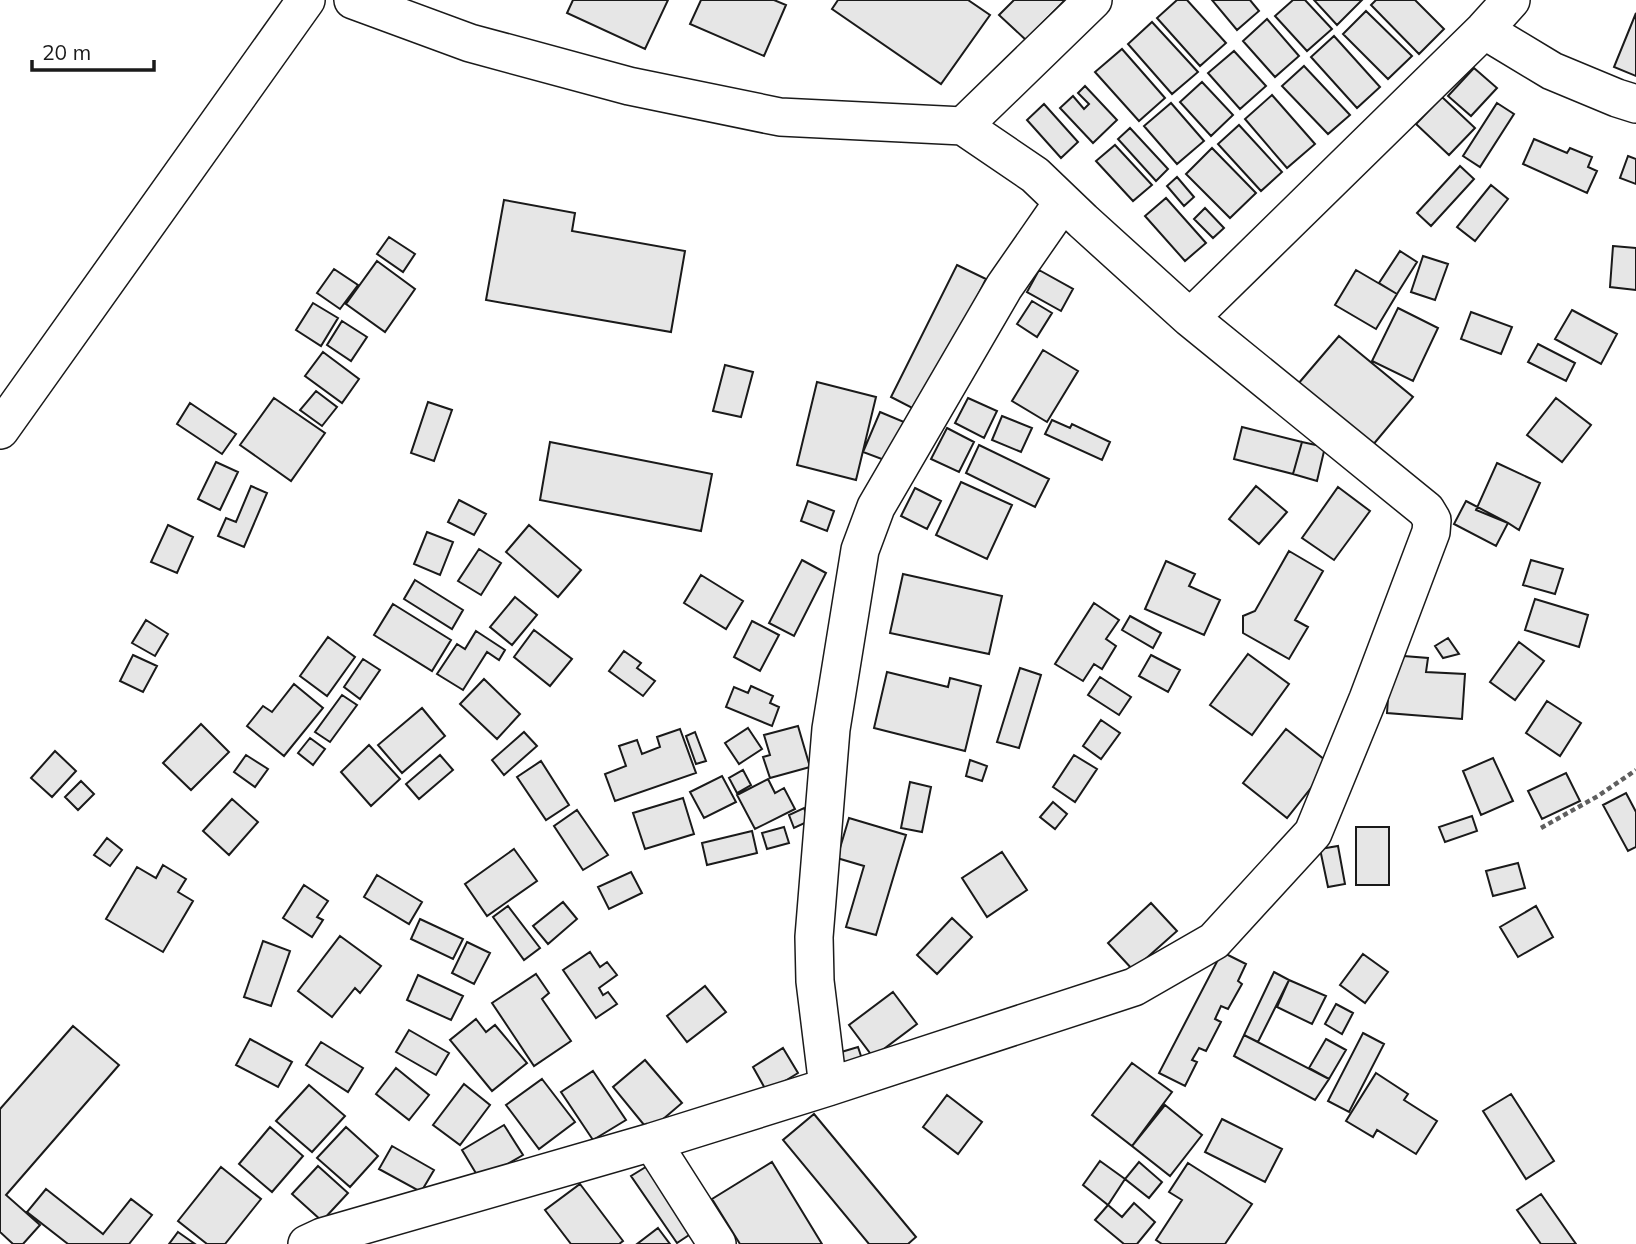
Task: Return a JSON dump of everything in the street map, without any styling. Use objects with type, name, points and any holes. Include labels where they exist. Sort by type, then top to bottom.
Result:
[{"type":"street","points":[[0,430],[306,0]]},
{"type":"street","points":[[307,1244],[322,1237],[652,1142],[1134,987],[1214,941],[1313,833],[1373,686],[1431,532],[1432,520],[1426,510],[1190,318],[1035,175],[963,126],[780,117],[711,103],[629,86],[470,43],[353,0]]},
{"type":"street","points":[[963,126],[1093,0]]},
{"type":"street","points":[[1190,318],[1484,30],[1511,0]]},
{"type":"street","points":[[1484,30],[1552,71],[1636,104]]},
{"type":"street","points":[[828,1087],[815,981],[814,937],[831,729],[860,550],[876,507],[903,460],[1004,287],[1063,202]]},
{"type":"street","points":[[652,1142],[717,1244]]},
{"type":"path","points":[[1541,828],[1598,796],[1636,770]]},
{"type":"building","points":[[573,0],[668,0],[645,49],[567,13]]},
{"type":"building","points":[[701,0],[774,0],[786,5],[764,56],[690,24]]},
{"type":"building","points":[[838,0],[968,0],[990,15],[941,84],[832,9]]},
{"type":"building","points":[[1014,0],[1065,0],[1026,40],[999,15]]},
{"type":"building","points":[[1177,0],[1187,0],[1226,43],[1200,66],[1157,18]]},
{"type":"building","points":[[1212,0],[1250,0],[1259,11],[1237,30]]},
{"type":"building","points":[[1293,0],[1305,0],[1332,29],[1307,51],[1275,16]]},
{"type":"building","points":[[1314,0],[1362,0],[1337,25]]},
{"type":"building","points":[[1376,0],[1415,0],[1444,29],[1419,54],[1371,5]]},
{"type":"building","points":[[1366,11],[1412,56],[1388,79],[1343,34]]},
{"type":"building","points":[[1636,13],[1636,76],[1614,67]]},
{"type":"building","points":[[1267,19],[1299,56],[1275,77],[1243,41]]},
{"type":"building","points":[[1152,22],[1198,72],[1172,94],[1128,44]]},
{"type":"building","points":[[1334,36],[1380,87],[1357,108],[1311,57]]},
{"type":"building","points":[[1122,49],[1165,98],[1139,121],[1095,72]]},
{"type":"building","points":[[1234,51],[1266,86],[1240,109],[1208,73]]},
{"type":"building","points":[[1304,66],[1350,115],[1328,134],[1282,86]]},
{"type":"building","points":[[1474,68],[1497,88],[1471,116],[1448,96]]},
{"type":"building","points":[[1202,82],[1233,115],[1211,136],[1180,102]]},
{"type":"building","points":[[1085,86],[1117,120],[1093,143],[1060,108],[1073,96],[1084,109],[1089,104],[1078,93]]},
{"type":"building","points":[[1272,95],[1315,144],[1287,168],[1245,119]]},
{"type":"building","points":[[1442,97],[1475,128],[1449,155],[1416,124]]},
{"type":"building","points":[[1171,103],[1204,141],[1177,164],[1144,126]]},
{"type":"building","points":[[1497,103],[1514,114],[1480,167],[1463,156]]},
{"type":"building","points":[[1044,104],[1078,142],[1061,158],[1027,120]]},
{"type":"building","points":[[1239,125],[1282,172],[1261,191],[1218,144]]},
{"type":"building","points":[[1130,128],[1168,169],[1156,181],[1118,139]]},
{"type":"building","points":[[1534,139],[1567,153],[1570,148],[1592,157],[1588,167],[1597,171],[1587,193],[1523,164]]},
{"type":"building","points":[[1115,145],[1152,185],[1133,201],[1096,161]]},
{"type":"building","points":[[1212,148],[1256,193],[1230,218],[1186,174]]},
{"type":"building","points":[[1628,156],[1636,159],[1636,184],[1620,178]]},
{"type":"building","points":[[1460,166],[1474,179],[1431,226],[1417,213]]},
{"type":"building","points":[[1177,177],[1194,197],[1184,206],[1167,186]]},
{"type":"building","points":[[1491,185],[1508,199],[1475,241],[1457,227]]},
{"type":"building","points":[[1166,198],[1206,243],[1185,261],[1145,216]]},
{"type":"building","points":[[504,200],[575,213],[572,231],[685,251],[671,332],[486,300]]},
{"type":"building","points":[[1205,208],[1224,228],[1213,238],[1194,219]]},
{"type":"building","points":[[389,237],[415,254],[403,272],[377,254]]},
{"type":"building","points":[[1613,246],[1636,248],[1636,290],[1610,287]]},
{"type":"building","points":[[1400,251],[1417,262],[1397,294],[1379,283]]},
{"type":"building","points":[[1423,256],[1448,264],[1435,300],[1411,292]]},
{"type":"building","points":[[377,261],[415,289],[385,332],[346,304]]},
{"type":"building","points":[[957,265],[986,279],[920,412],[891,397]]},
{"type":"building","points":[[334,269],[358,285],[340,309],[317,293]]},
{"type":"building","points":[[1039,270],[1073,289],[1061,311],[1027,292]]},
{"type":"building","points":[[1356,270],[1397,294],[1376,329],[1335,305]]},
{"type":"building","points":[[1032,301],[1052,313],[1037,337],[1017,324]]},
{"type":"building","points":[[313,303],[338,318],[321,346],[296,330]]},
{"type":"building","points":[[1398,308],[1438,328],[1413,381],[1372,361]]},
{"type":"building","points":[[1572,310],[1617,334],[1601,364],[1555,339]]},
{"type":"building","points":[[1471,312],[1512,327],[1501,354],[1461,339]]},
{"type":"building","points":[[342,321],[367,337],[351,361],[327,345]]},
{"type":"building","points":[[1339,336],[1413,397],[1372,446],[1298,384]]},
{"type":"building","points":[[1538,344],[1575,363],[1566,381],[1528,362]]},
{"type":"building","points":[[1043,350],[1078,371],[1047,422],[1012,401]]},
{"type":"building","points":[[323,352],[359,379],[342,403],[305,376]]},
{"type":"building","points":[[725,365],[753,372],[741,417],[713,411]]},
{"type":"building","points":[[817,382],[876,397],[856,480],[797,465]]},
{"type":"building","points":[[316,391],[337,407],[322,426],[300,410]]},
{"type":"building","points":[[274,398],[325,433],[291,481],[240,445]]},
{"type":"building","points":[[968,398],[997,411],[984,438],[955,423]]},
{"type":"building","points":[[1556,398],[1591,425],[1562,462],[1527,435]]},
{"type":"building","points":[[428,402],[452,410],[434,461],[411,453]]},
{"type":"building","points":[[190,403],[236,434],[222,454],[177,424]]},
{"type":"building","points":[[880,412],[904,422],[887,461],[863,452]]},
{"type":"building","points":[[1002,416],[1032,428],[1021,452],[992,440]]},
{"type":"building","points":[[1052,420],[1070,428],[1072,424],[1110,442],[1102,460],[1045,434]]},
{"type":"building","points":[[1242,427],[1302,442],[1293,474],[1234,459]]},
{"type":"building","points":[[947,428],[974,442],[959,472],[931,459]]},
{"type":"building","points":[[550,442],[712,474],[701,531],[540,500]]},
{"type":"building","points":[[1302,442],[1325,447],[1317,481],[1293,474]]},
{"type":"building","points":[[979,445],[1049,479],[1035,507],[966,473]]},
{"type":"building","points":[[216,462],[238,472],[220,510],[198,499]]},
{"type":"building","points":[[1497,463],[1540,483],[1519,530],[1476,510]]},
{"type":"building","points":[[961,482],[1012,505],[987,559],[936,535]]},
{"type":"building","points":[[251,486],[267,493],[244,547],[218,536],[226,518],[236,522]]},
{"type":"building","points":[[1256,486],[1287,512],[1259,544],[1229,519]]},
{"type":"building","points":[[1338,487],[1370,511],[1334,560],[1302,538]]},
{"type":"building","points":[[915,488],[941,501],[927,529],[901,516]]},
{"type":"building","points":[[459,500],[486,514],[474,535],[448,522]]},
{"type":"building","points":[[808,501],[834,511],[827,531],[801,521]]},
{"type":"building","points":[[1466,501],[1508,523],[1496,546],[1454,524]]},
{"type":"building","points":[[168,525],[193,537],[177,573],[151,562]]},
{"type":"building","points":[[529,525],[581,570],[558,597],[506,552]]},
{"type":"building","points":[[427,532],[453,542],[440,575],[414,564]]},
{"type":"building","points":[[479,549],[501,563],[481,595],[458,581]]},
{"type":"building","points":[[1289,551],[1323,571],[1295,620],[1308,627],[1289,659],[1243,633],[1243,616],[1255,611]]},
{"type":"building","points":[[802,560],[826,573],[794,636],[769,623]]},
{"type":"building","points":[[1531,560],[1563,569],[1555,594],[1523,585]]},
{"type":"building","points":[[1166,561],[1195,574],[1189,586],[1220,600],[1204,635],[1145,609]]},
{"type":"building","points":[[903,574],[1002,596],[989,654],[890,633]]},
{"type":"building","points":[[701,575],[743,601],[726,629],[684,603]]},
{"type":"building","points":[[415,580],[463,610],[452,629],[404,599]]},
{"type":"building","points":[[515,597],[537,615],[512,645],[490,627]]},
{"type":"building","points":[[1535,599],[1588,615],[1579,647],[1525,630]]},
{"type":"building","points":[[1094,603],[1119,620],[1106,639],[1116,646],[1102,669],[1094,664],[1083,681],[1055,664]]},
{"type":"building","points":[[393,604],[451,640],[432,671],[374,635]]},
{"type":"building","points":[[1130,616],[1161,633],[1153,648],[1122,630]]},
{"type":"building","points":[[146,620],[168,634],[155,656],[132,643]]},
{"type":"building","points":[[752,621],[779,635],[760,671],[734,657]]},
{"type":"building","points":[[534,630],[572,659],[550,686],[514,657]]},
{"type":"building","points":[[476,631],[505,650],[499,660],[487,652],[463,690],[437,674],[457,644],[465,649]]},
{"type":"building","points":[[328,637],[355,657],[327,696],[300,676]]},
{"type":"building","points":[[1448,638],[1459,654],[1443,658],[1435,646]]},
{"type":"building","points":[[1519,642],[1544,661],[1515,700],[1490,682]]},
{"type":"building","points":[[624,651],[641,663],[637,668],[655,681],[643,696],[609,671]]},
{"type":"building","points":[[1248,654],[1289,684],[1252,735],[1210,705]]},
{"type":"building","points":[[133,655],[157,666],[143,692],[120,681]]},
{"type":"building","points":[[1151,655],[1180,670],[1168,692],[1139,676]]},
{"type":"building","points":[[1391,655],[1428,658],[1426,672],[1465,674],[1462,719],[1387,713]]},
{"type":"building","points":[[363,659],[380,670],[360,699],[344,687]]},
{"type":"building","points":[[1020,668],[1041,675],[1019,748],[997,742]]},
{"type":"building","points":[[887,672],[948,687],[950,678],[981,686],[965,751],[874,728]]},
{"type":"building","points":[[1100,677],[1131,697],[1119,715],[1088,695]]},
{"type":"building","points":[[484,679],[520,714],[497,739],[460,704]]},
{"type":"building","points":[[294,684],[323,708],[284,756],[247,726],[263,706],[272,712]]},
{"type":"building","points":[[751,686],[773,696],[770,703],[779,707],[772,726],[726,707],[734,687],[748,693]]},
{"type":"building","points":[[342,695],[357,705],[330,742],[315,732]]},
{"type":"building","points":[[1547,701],[1581,723],[1560,756],[1526,733]]},
{"type":"building","points":[[422,708],[445,736],[402,773],[378,745]]},
{"type":"building","points":[[1101,720],[1120,733],[1101,759],[1083,746]]},
{"type":"building","points":[[201,724],[229,752],[191,790],[163,763]]},
{"type":"building","points":[[798,726],[810,767],[770,778],[763,757],[770,755],[764,735]]},
{"type":"building","points":[[748,728],[762,749],[739,764],[725,743]]},
{"type":"building","points":[[680,729],[696,773],[615,801],[605,774],[626,766],[619,746],[637,740],[642,754],[660,747],[657,737]]},
{"type":"building","points":[[1286,729],[1330,764],[1287,818],[1243,783]]},
{"type":"building","points":[[524,732],[537,746],[504,775],[492,760]]},
{"type":"building","points":[[695,732],[706,761],[696,764],[686,736]]},
{"type":"building","points":[[310,738],[325,749],[313,765],[298,753]]},
{"type":"building","points":[[369,745],[400,779],[371,806],[341,772]]},
{"type":"building","points":[[55,751],[76,771],[52,797],[31,778]]},
{"type":"building","points":[[246,755],[268,769],[255,787],[234,772]]},
{"type":"building","points":[[440,755],[453,770],[419,799],[406,784]]},
{"type":"building","points":[[1074,755],[1097,769],[1075,802],[1053,787]]},
{"type":"building","points":[[1493,758],[1513,801],[1481,815],[1463,771]]},
{"type":"building","points":[[970,760],[987,766],[982,781],[966,776]]},
{"type":"building","points":[[541,761],[569,805],[546,820],[517,777]]},
{"type":"building","points":[[743,770],[751,785],[737,793],[729,778]]},
{"type":"building","points":[[1566,773],[1580,801],[1542,819],[1528,791]]},
{"type":"building","points":[[722,776],[736,802],[704,818],[690,792]]},
{"type":"building","points":[[768,779],[775,793],[784,788],[795,809],[755,829],[737,795]]},
{"type":"building","points":[[81,781],[94,794],[78,810],[65,797]]},
{"type":"building","points":[[910,782],[931,787],[922,832],[901,828]]},
{"type":"building","points":[[1626,793],[1636,812],[1636,847],[1628,851],[1603,805]]},
{"type":"building","points":[[683,798],[694,834],[645,849],[633,813]]},
{"type":"building","points":[[232,799],[258,822],[229,855],[203,831]]},
{"type":"building","points":[[1053,802],[1067,814],[1055,829],[1040,817]]},
{"type":"building","points":[[804,808],[809,821],[794,828],[789,815]]},
{"type":"building","points":[[577,810],[608,855],[583,870],[554,826]]},
{"type":"building","points":[[1472,816],[1477,831],[1445,842],[1439,827]]},
{"type":"building","points":[[849,818],[906,835],[876,935],[846,927],[864,866],[837,858]]},
{"type":"building","points":[[784,827],[789,843],[767,849],[762,833]]},
{"type":"building","points":[[1356,827],[1389,827],[1389,885],[1356,885]]},
{"type":"building","points":[[752,831],[757,853],[707,865],[702,843]]},
{"type":"building","points":[[107,838],[122,850],[110,866],[94,855]]},
{"type":"building","points":[[1338,846],[1345,884],[1328,887],[1320,849]]},
{"type":"building","points":[[514,849],[537,881],[487,916],[465,884]]},
{"type":"building","points":[[1002,852],[1027,890],[987,917],[962,878]]},
{"type":"building","points":[[1518,863],[1525,888],[1493,896],[1486,871]]},
{"type":"building","points":[[163,865],[186,879],[178,892],[193,901],[163,952],[106,919],[137,867],[156,878]]},
{"type":"building","points":[[631,872],[642,893],[609,909],[598,887]]},
{"type":"building","points":[[377,875],[422,902],[409,924],[364,897]]},
{"type":"building","points":[[304,885],[328,901],[317,917],[323,920],[312,937],[283,918]]},
{"type":"building","points":[[563,902],[577,919],[548,944],[533,926]]},
{"type":"building","points":[[1151,903],[1177,931],[1133,970],[1108,943]]},
{"type":"building","points":[[508,906],[540,948],[524,960],[493,917]]},
{"type":"building","points":[[1536,906],[1553,937],[1518,957],[1500,927]]},
{"type":"building","points":[[952,918],[972,937],[937,974],[917,955]]},
{"type":"building","points":[[420,919],[463,939],[453,959],[411,939]]},
{"type":"building","points":[[340,936],[381,966],[360,993],[355,988],[332,1017],[298,991]]},
{"type":"building","points":[[263,941],[290,951],[271,1006],[244,997]]},
{"type":"building","points":[[467,942],[490,953],[474,984],[452,973]]},
{"type":"building","points":[[590,952],[600,967],[607,962],[617,975],[599,988],[603,995],[608,992],[617,1004],[596,1018],[563,970]]},
{"type":"building","points":[[1222,952],[1246,964],[1238,981],[1242,984],[1228,1009],[1221,1006],[1215,1019],[1221,1022],[1206,1051],[1199,1048],[1192,1060],[1197,1062],[1185,1086],[1159,1073]]},
{"type":"building","points":[[1363,954],[1388,972],[1365,1003],[1340,985]]},
{"type":"building","points":[[1274,972],[1289,980],[1258,1042],[1244,1035]]},
{"type":"building","points":[[536,974],[549,993],[542,999],[571,1041],[534,1066],[492,1003]]},
{"type":"building","points":[[418,975],[463,996],[451,1020],[407,1000]]},
{"type":"building","points":[[1289,980],[1326,996],[1312,1024],[1277,1007]]},
{"type":"building","points":[[705,986],[726,1012],[687,1042],[667,1016]]},
{"type":"building","points":[[893,992],[917,1024],[873,1057],[849,1025]]},
{"type":"building","points":[[1336,1004],[1353,1013],[1342,1034],[1325,1024]]},
{"type":"building","points":[[476,1019],[486,1032],[495,1025],[527,1063],[492,1091],[450,1040]]},
{"type":"building","points":[[73,1026],[119,1065],[6,1195],[40,1225],[23,1244],[13,1244],[0,1232],[0,1109]]},
{"type":"building","points":[[409,1030],[449,1053],[436,1075],[396,1052]]},
{"type":"building","points":[[1363,1033],[1384,1044],[1349,1112],[1328,1101]]},
{"type":"building","points":[[1244,1035],[1329,1079],[1315,1100],[1234,1056]]},
{"type":"building","points":[[250,1039],[292,1062],[278,1087],[236,1065]]},
{"type":"building","points":[[1326,1039],[1346,1050],[1329,1079],[1309,1068]]},
{"type":"building","points":[[321,1042],[363,1068],[348,1092],[306,1065]]},
{"type":"building","points":[[858,1047],[865,1068],[845,1074],[838,1053]]},
{"type":"building","points":[[783,1048],[798,1073],[767,1092],[753,1067]]},
{"type":"building","points":[[645,1060],[682,1103],[649,1131],[613,1087]]},
{"type":"building","points":[[1132,1063],[1172,1092],[1132,1146],[1092,1115]]},
{"type":"building","points":[[396,1068],[429,1095],[409,1120],[376,1094]]},
{"type":"building","points":[[593,1071],[626,1120],[593,1140],[561,1092]]},
{"type":"building","points":[[1376,1073],[1408,1094],[1404,1100],[1437,1121],[1416,1154],[1377,1130],[1373,1137],[1346,1121]]},
{"type":"building","points":[[542,1079],[575,1122],[539,1149],[506,1105]]},
{"type":"building","points":[[464,1084],[490,1105],[460,1145],[433,1125]]},
{"type":"building","points":[[309,1085],[345,1116],[312,1152],[276,1121]]},
{"type":"building","points":[[1511,1094],[1554,1161],[1526,1179],[1483,1111]]},
{"type":"building","points":[[947,1095],[982,1122],[958,1154],[923,1127]]},
{"type":"building","points":[[1165,1105],[1202,1135],[1170,1176],[1132,1146]]},
{"type":"building","points":[[814,1114],[916,1237],[908,1244],[869,1244],[783,1140]]},
{"type":"building","points":[[1222,1119],[1282,1149],[1265,1182],[1205,1152]]},
{"type":"building","points":[[504,1125],[523,1155],[480,1180],[462,1150]]},
{"type":"building","points":[[270,1127],[303,1156],[272,1192],[239,1164]]},
{"type":"building","points":[[346,1127],[378,1156],[350,1187],[317,1158]]},
{"type":"building","points":[[392,1146],[434,1170],[421,1192],[379,1169]]},
{"type":"building","points":[[1100,1161],[1125,1179],[1108,1205],[1083,1185]]},
{"type":"building","points":[[772,1162],[822,1244],[740,1244],[712,1199]]},
{"type":"building","points":[[1139,1162],[1162,1182],[1149,1198],[1125,1179]]},
{"type":"building","points":[[1188,1163],[1252,1204],[1225,1244],[1162,1244],[1156,1240],[1182,1200],[1169,1192]]},
{"type":"building","points":[[649,1165],[695,1231],[677,1243],[631,1176]]},
{"type":"building","points":[[318,1166],[348,1193],[322,1221],[292,1194]]},
{"type":"building","points":[[221,1167],[261,1199],[225,1244],[207,1244],[178,1221]]},
{"type":"building","points":[[580,1184],[623,1241],[619,1244],[571,1244],[545,1210]]},
{"type":"building","points":[[46,1189],[103,1234],[131,1199],[152,1215],[129,1244],[68,1244],[27,1212]]},
{"type":"building","points":[[1541,1194],[1576,1244],[1541,1244],[1517,1210]]},
{"type":"building","points":[[1134,1203],[1155,1222],[1137,1244],[1124,1244],[1095,1220],[1108,1205],[1122,1217]]},
{"type":"building","points":[[658,1228],[670,1244],[637,1244]]},
{"type":"building","points":[[178,1232],[195,1244],[169,1244]]}]
